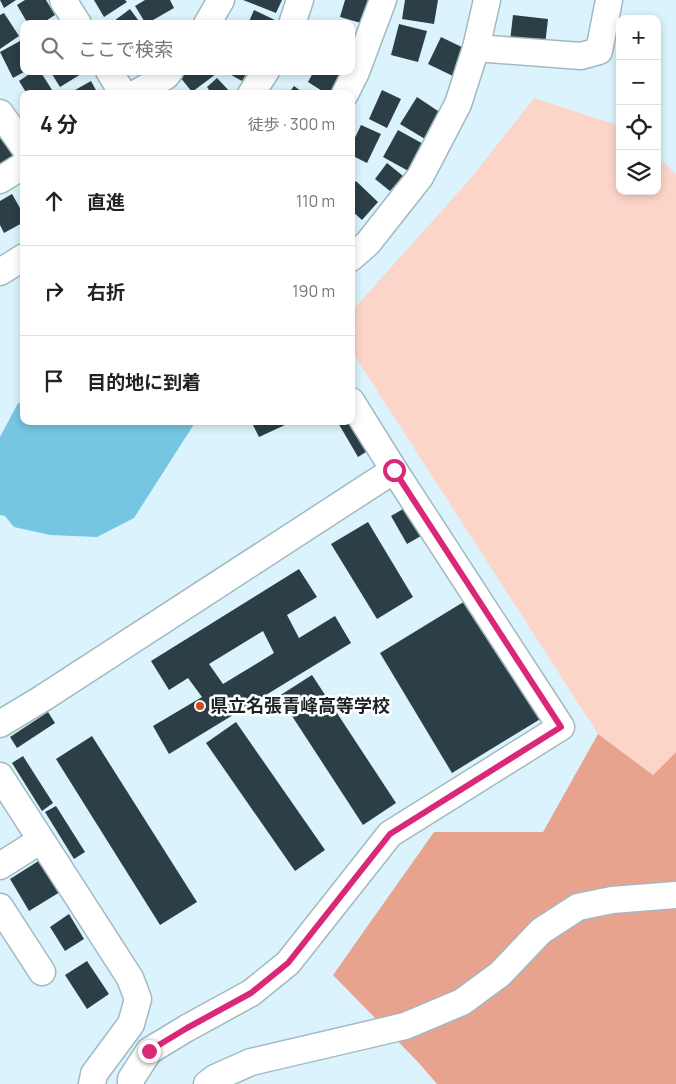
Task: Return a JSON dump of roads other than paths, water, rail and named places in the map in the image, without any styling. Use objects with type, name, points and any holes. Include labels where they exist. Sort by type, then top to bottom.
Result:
[{"type":"street","points":[[63,0],[76,20]]},
{"type":"street","points":[[293,20],[300,0]]},
{"type":"street","points":[[355,74],[383,0]]},
{"type":"street","points":[[355,254],[368,243],[420,177],[458,104],[476,48],[487,0]]},
{"type":"street","points":[[476,48],[581,56],[599,51],[609,0]]},
{"type":"street","points":[[111,75],[121,90]]},
{"type":"street","points":[[142,90],[167,75]]},
{"type":"street","points":[[254,90],[263,75]]},
{"type":"street","points":[[347,90],[354,75]]},
{"type":"street","points":[[0,113],[20,141]]},
{"type":"street","points":[[0,180],[20,168]]},
{"type":"street","points":[[0,272],[20,260]]},
{"type":"street","points":[[132,1084],[131,1079],[149,1051],[251,993],[288,963],[390,834],[561,727],[355,407]]},
{"type":"street","points":[[0,724],[394,470]]},
{"type":"street","points":[[0,776],[130,978],[138,999],[131,1024],[94,1074],[92,1084]]},
{"type":"street","points":[[0,866],[41,840]]},
{"type":"street","points":[[207,1084],[215,1078],[251,1062],[405,1026],[462,1002],[500,974],[541,931],[578,907],[612,900],[676,895]]},
{"type":"street","points":[[0,906],[42,972]]},
{"type":"water","points":[[18,403],[20,403],[20,425],[193,425],[134,518],[97,537],[50,535],[14,527],[5,516],[0,515],[0,437]]},
{"type":"place","name":"県立名張青峰高等学校","points":[[200,706]]}]
